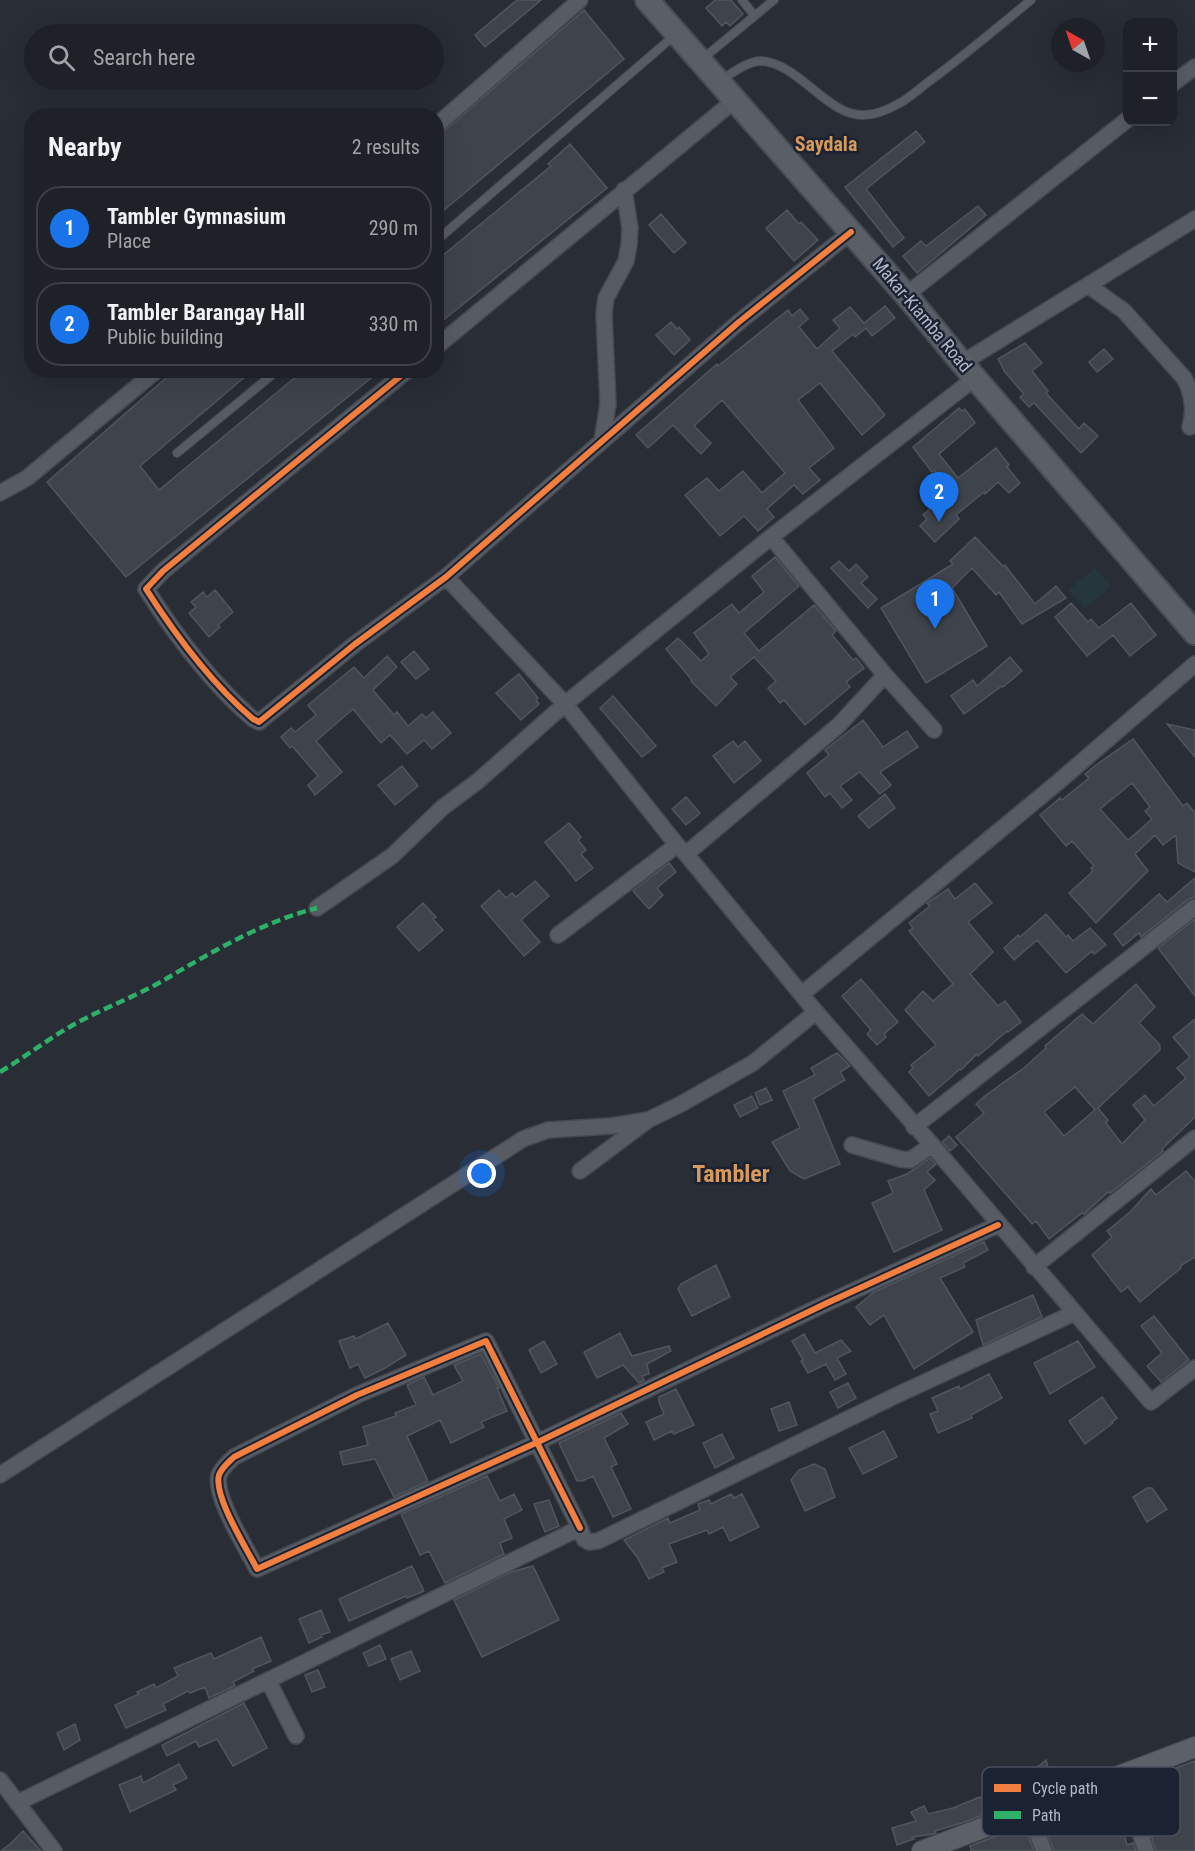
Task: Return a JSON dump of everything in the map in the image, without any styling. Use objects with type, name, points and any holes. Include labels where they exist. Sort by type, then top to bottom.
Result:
[{"type":"main road","name":"Makar-Kiamba Road","points":[[647,0],[906,295],[1195,633]]},
{"type":"street","points":[[444,119],[580,0]]},
{"type":"street","points":[[1177,81],[1195,67]]},
{"type":"street","points":[[444,340],[735,100]]},
{"type":"street","points":[[906,295],[1123,123]]},
{"type":"street","points":[[602,441],[608,405],[604,314],[606,297],[626,261],[629,245],[630,228],[624,190]]},
{"type":"street","points":[[317,908],[392,856],[442,808],[478,781],[565,704],[771,537],[969,370],[1089,286],[1195,219]]},
{"type":"street","points":[[398,378],[163,571],[146,589],[159,610],[220,687],[242,710],[258,722],[355,644],[446,577],[739,322],[851,232]]},
{"type":"street","points":[[1089,286],[1124,311],[1184,378],[1190,388],[1193,402],[1190,427]]},
{"type":"street","points":[[0,493],[27,478],[148,378]]},
{"type":"street","points":[[771,537],[885,675],[934,730]]},
{"type":"street","points":[[446,577],[565,704],[681,850],[816,1012],[1151,1402],[1195,1368]]},
{"type":"street","points":[[802,994],[1057,783],[1195,664]]},
{"type":"street","points":[[558,935],[681,850],[839,724],[885,675]]},
{"type":"street","points":[[914,1126],[1195,907]]},
{"type":"street","points":[[580,1171],[648,1120],[735,1075],[753,1063],[816,1012]]},
{"type":"street","points":[[0,1475],[523,1140],[548,1130],[611,1126],[648,1120]]},
{"type":"street","points":[[1034,1267],[1195,1138]]},
{"type":"street","points":[[852,1145],[910,1160],[932,1145]]},
{"type":"street","points":[[998,1225],[827,1303],[538,1442],[257,1569],[231,1520],[219,1486],[219,1475],[234,1457],[357,1395],[486,1341],[538,1442],[584,1539],[589,1542],[598,1541],[897,1395],[1074,1313]]},
{"type":"street","points":[[17,1803],[448,1590],[580,1528]]},
{"type":"street","points":[[268,1680],[296,1736]]},
{"type":"street","points":[[1140,1767],[1195,1747]]},
{"type":"street","points":[[0,1781],[53,1851]]},
{"type":"street","points":[[922,1851],[951,1846],[982,1831]]},
{"type":"street","points":[[1038,1836],[1044,1851]]},
{"type":"street","points":[[1141,1836],[1146,1851]]},
{"type":"lane","points":[[742,0],[754,15]]},
{"type":"lane","points":[[700,61],[774,0]]},
{"type":"lane","points":[[718,81],[760,61],[776,65],[792,74],[841,109],[852,114],[874,114],[899,104],[967,53],[1031,0]]},
{"type":"lane","points":[[444,234],[676,34]]},
{"type":"lane","points":[[177,453],[268,378]]},
{"type":"shaded area","points":[[1095,568],[1111,586],[1085,608],[1069,590]]},
{"type":"building","points":[[517,0],[541,0],[485,47],[475,35]]},
{"type":"building","points":[[715,0],[731,0],[743,14],[730,26],[726,22],[722,26],[706,8]]},
{"type":"building","points":[[584,10],[624,59],[444,210],[444,131]]},
{"type":"building","points":[[916,131],[925,142],[866,189],[904,238],[893,247],[845,187]]},
{"type":"building","points":[[570,144],[607,188],[444,320],[444,254],[551,166],[548,164]]},
{"type":"building","points":[[978,206],[986,215],[917,273],[903,256],[921,241],[926,246]]},
{"type":"building","points":[[787,210],[818,240],[794,261],[766,228]]},
{"type":"building","points":[[661,214],[686,243],[674,253],[649,225]]},
{"type":"building","points":[[885,306],[895,318],[872,336],[866,328],[855,337],[853,334],[832,351],[885,415],[862,435],[820,383],[798,400],[834,448],[809,468],[820,480],[803,494],[794,485],[767,509],[774,517],[758,531],[744,516],[720,536],[685,495],[707,478],[719,491],[743,471],[762,493],[785,473],[722,400],[694,426],[711,443],[701,454],[673,425],[648,448],[636,435],[717,364],[718,366],[788,310],[792,316],[800,309],[808,319],[799,327],[817,349],[840,328],[833,320],[850,307],[864,323]]},
{"type":"building","points":[[671,322],[677,329],[679,327],[690,340],[674,355],[656,335]]},
{"type":"building","points":[[1025,343],[1042,363],[1032,371],[1048,391],[1046,393],[1079,429],[1084,423],[1098,436],[1081,453],[1034,403],[1029,407],[1020,397],[1024,394],[1005,372],[998,359]]},
{"type":"building","points":[[1104,349],[1113,359],[1097,372],[1089,362]]},
{"type":"building","points":[[166,378],[244,378],[140,466],[159,490],[294,378],[371,378],[126,577],[47,482]]},
{"type":"building","points":[[959,408],[962,411],[965,409],[975,423],[939,454],[958,478],[996,448],[1020,483],[1009,493],[998,482],[956,515],[959,519],[935,542],[920,526],[927,519],[923,515],[932,507],[936,510],[954,494],[934,470],[932,472],[913,447]]},
{"type":"building","points":[[975,537],[1003,566],[1005,565],[1035,604],[1056,586],[1066,598],[1022,624],[999,592],[996,595],[972,568],[952,588],[987,646],[926,683],[881,608],[953,564],[950,561]]},
{"type":"building","points":[[775,557],[799,586],[744,633],[759,651],[814,605],[836,631],[832,635],[853,660],[856,658],[864,668],[846,682],[850,687],[805,725],[784,700],[780,703],[768,688],[776,681],[754,657],[730,677],[737,684],[716,706],[691,681],[666,649],[678,638],[701,661],[709,654],[694,633],[732,604],[739,613],[764,592],[752,576]]},
{"type":"building","points":[[839,561],[849,571],[856,564],[868,577],[861,583],[877,599],[868,608],[831,568]]},
{"type":"building","points":[[215,590],[233,612],[218,625],[220,627],[209,637],[189,613],[196,607],[191,602],[203,592],[207,597]]},
{"type":"building","points":[[1071,603],[1088,622],[1091,619],[1099,628],[1131,603],[1156,635],[1130,656],[1113,635],[1087,656],[1055,617]]},
{"type":"building","points":[[414,651],[429,669],[416,679],[401,662]]},
{"type":"building","points":[[387,656],[397,667],[373,690],[394,715],[397,712],[408,726],[422,714],[426,718],[433,712],[451,733],[432,749],[424,740],[407,754],[390,735],[381,743],[353,709],[316,741],[342,772],[315,795],[308,785],[318,776],[281,737],[291,728],[295,732],[316,715],[308,705],[354,667],[364,678]]},
{"type":"building","points":[[1010,657],[1022,671],[964,714],[951,696],[973,680],[977,686]]},
{"type":"building","points":[[519,674],[538,698],[536,700],[539,704],[521,720],[496,693]]},
{"type":"building","points":[[613,696],[656,746],[642,757],[600,708]]},
{"type":"building","points":[[863,720],[883,747],[907,731],[918,747],[880,772],[891,785],[880,794],[860,772],[840,786],[852,800],[842,808],[830,793],[825,797],[807,773],[829,755],[825,750]]},
{"type":"building","points":[[1167,724],[1195,730],[1195,757]]},
{"type":"building","points":[[1133,739],[1183,806],[1187,803],[1195,813],[1195,872],[1178,863],[1176,835],[1163,845],[1155,835],[1135,854],[1148,871],[1096,923],[1069,893],[1093,871],[1091,868],[1094,866],[1072,841],[1066,846],[1040,815],[1089,778],[1085,774]],"holes":[[[1132,783],[1150,807],[1145,811],[1152,819],[1128,840],[1100,809]]]},
{"type":"building","points":[[733,741],[738,747],[745,741],[761,761],[734,783],[713,756]]},
{"type":"building","points":[[402,766],[418,786],[395,805],[378,785]]},
{"type":"building","points":[[885,794],[895,808],[869,828],[858,816]]},
{"type":"building","points":[[686,797],[700,813],[686,825],[672,809]]},
{"type":"building","points":[[569,823],[581,837],[578,840],[586,850],[581,854],[593,868],[576,881],[545,842]]},
{"type":"building","points":[[669,863],[676,872],[657,888],[663,895],[649,909],[633,891]]},
{"type":"building","points":[[1195,878],[1195,897],[1189,899],[1141,937],[1139,933],[1123,946],[1114,934],[1159,894],[1167,902]]},
{"type":"building","points":[[535,881],[549,896],[521,920],[540,942],[524,956],[481,906],[499,890],[506,898],[512,893],[516,897]]},
{"type":"building","points":[[975,883],[992,903],[968,922],[993,952],[970,974],[998,1006],[1005,1001],[1021,1022],[978,1056],[977,1054],[929,1096],[909,1072],[913,1068],[911,1065],[936,1045],[905,1010],[923,991],[933,1001],[953,984],[909,931],[913,928],[909,923],[930,906],[927,903],[948,889],[955,899]]},
{"type":"building","points":[[423,903],[436,917],[433,919],[443,930],[419,951],[397,927]]},
{"type":"building","points":[[1046,914],[1066,937],[1068,935],[1073,941],[1090,928],[1106,945],[1094,954],[1092,951],[1066,973],[1037,940],[1014,960],[1004,948]]},
{"type":"building","points":[[1195,919],[1195,996],[1158,948]]},
{"type":"building","points":[[861,979],[898,1022],[884,1034],[886,1037],[877,1045],[867,1034],[871,1030],[842,996]]},
{"type":"building","points":[[1136,984],[1155,1007],[1139,1023],[1160,1045],[1160,1050],[1098,1108],[1122,1144],[1145,1120],[1133,1105],[1145,1095],[1154,1106],[1186,1078],[1177,1068],[1190,1057],[1173,1037],[1195,1019],[1195,1117],[1162,1149],[1163,1151],[1049,1239],[1036,1221],[1032,1224],[956,1137],[984,1113],[976,1104],[1024,1068],[1082,1014],[1093,1024]],"holes":[[[1075,1087],[1095,1110],[1064,1136],[1044,1112]]]},
{"type":"building","points":[[837,1053],[850,1066],[840,1072],[845,1080],[813,1099],[840,1164],[804,1179],[790,1171],[772,1142],[800,1128],[783,1091],[815,1075],[811,1068]]},
{"type":"building","points":[[766,1088],[772,1100],[760,1105],[755,1093]]},
{"type":"building","points":[[752,1096],[758,1108],[740,1117],[734,1105]]},
{"type":"building","points":[[949,1136],[957,1145],[950,1151],[942,1142]]},
{"type":"building","points":[[930,1158],[936,1164],[927,1172],[935,1180],[924,1190],[942,1230],[894,1252],[872,1203],[893,1193],[888,1181],[907,1174]]},
{"type":"building","points":[[1186,1171],[1195,1181],[1195,1257],[1180,1266],[1181,1268],[1140,1302],[1128,1287],[1121,1292],[1092,1255],[1112,1237],[1107,1231],[1130,1212],[1151,1189],[1156,1195]]},
{"type":"building","points":[[984,1242],[988,1250],[963,1263],[965,1267],[940,1278],[973,1332],[914,1369],[884,1315],[870,1325],[856,1307],[874,1292]]},
{"type":"building","points":[[716,1265],[730,1297],[692,1316],[678,1289],[681,1284]]},
{"type":"building","points":[[1033,1295],[1042,1317],[983,1345],[976,1320]]},
{"type":"building","points":[[1154,1316],[1189,1360],[1161,1382],[1147,1366],[1162,1353],[1141,1326]]},
{"type":"building","points":[[388,1323],[406,1355],[365,1378],[358,1364],[350,1368],[339,1341],[354,1336],[355,1339]]},
{"type":"building","points":[[620,1333],[632,1356],[669,1346],[671,1351],[647,1364],[649,1374],[642,1376],[644,1380],[639,1383],[623,1365],[597,1378],[584,1352]]},
{"type":"building","points":[[804,1334],[815,1353],[841,1340],[851,1351],[837,1358],[846,1374],[835,1380],[826,1364],[808,1373],[792,1341]]},
{"type":"building","points":[[544,1341],[557,1364],[541,1373],[529,1350]]},
{"type":"building","points":[[1078,1341],[1095,1367],[1050,1394],[1034,1363]]},
{"type":"building","points":[[481,1354],[499,1388],[497,1388],[507,1411],[481,1422],[484,1427],[451,1443],[440,1420],[407,1436],[428,1481],[394,1497],[375,1459],[343,1465],[340,1452],[368,1445],[363,1427],[396,1416],[395,1413],[416,1405],[407,1385],[424,1377],[433,1395],[463,1381],[454,1365]]},
{"type":"building","points":[[989,1374],[1002,1398],[971,1415],[972,1418],[938,1433],[930,1414],[938,1411],[932,1398],[959,1386],[960,1389]]},
{"type":"building","points":[[848,1383],[856,1398],[838,1408],[830,1392]]},
{"type":"building","points":[[676,1389],[694,1425],[674,1434],[672,1431],[654,1440],[646,1422],[664,1414],[659,1397]]},
{"type":"building","points":[[1102,1397],[1117,1418],[1085,1444],[1069,1421]]},
{"type":"building","points":[[789,1402],[797,1425],[779,1431],[771,1409]]},
{"type":"building","points":[[621,1413],[628,1424],[604,1438],[617,1464],[611,1467],[631,1509],[613,1517],[593,1476],[577,1481],[559,1443]]},
{"type":"building","points":[[884,1431],[897,1457],[863,1474],[849,1448]]},
{"type":"building","points":[[722,1434],[734,1458],[715,1468],[703,1443]]},
{"type":"building","points":[[814,1464],[825,1469],[835,1497],[805,1511],[791,1480],[799,1470]]},
{"type":"building","points":[[487,1476],[500,1501],[514,1494],[522,1510],[504,1519],[512,1538],[500,1543],[504,1554],[445,1583],[429,1551],[420,1555],[401,1514]]},
{"type":"building","points":[[1147,1488],[1152,1488],[1167,1509],[1147,1522],[1133,1497]]},
{"type":"building","points":[[731,1494],[734,1498],[742,1494],[759,1527],[730,1541],[723,1527],[709,1534],[707,1530],[669,1544],[677,1562],[662,1568],[664,1572],[649,1579],[624,1540],[668,1518],[670,1523],[700,1510],[698,1504],[709,1500],[711,1504]]},
{"type":"building","points":[[549,1500],[559,1526],[545,1532],[534,1504]]},
{"type":"building","points":[[412,1566],[424,1591],[407,1598],[406,1596],[349,1621],[339,1599]]},
{"type":"building","points":[[533,1566],[559,1620],[482,1657],[454,1600],[511,1572]]},
{"type":"building","points":[[321,1610],[330,1632],[309,1643],[299,1619]]},
{"type":"building","points":[[261,1637],[271,1661],[252,1669],[254,1671],[233,1682],[235,1686],[209,1698],[205,1687],[190,1693],[188,1691],[163,1704],[166,1710],[126,1728],[115,1705],[154,1684],[156,1688],[178,1676],[174,1668],[211,1653],[214,1659]]},
{"type":"building","points":[[380,1645],[386,1659],[369,1666],[363,1653]]},
{"type":"building","points":[[411,1651],[420,1671],[400,1680],[391,1659]]},
{"type":"building","points":[[318,1670],[325,1687],[312,1692],[305,1675]]},
{"type":"building","points":[[244,1703],[267,1748],[233,1766],[217,1739],[199,1747],[196,1741],[167,1756],[162,1745]]},
{"type":"building","points":[[75,1724],[80,1740],[64,1750],[57,1733]]},
{"type":"building","points":[[1046,1760],[1048,1767],[1036,1767]]},
{"type":"building","points":[[1195,1761],[1195,1851],[1156,1851],[1151,1836],[1180,1836],[1178,1767]]},
{"type":"building","points":[[179,1764],[187,1778],[173,1785],[176,1790],[130,1812],[119,1785],[141,1776],[143,1783]]},
{"type":"building","points":[[981,1798],[982,1815],[935,1831],[936,1833],[933,1834],[912,1837],[914,1839],[897,1845],[892,1828],[916,1821],[911,1812],[924,1806],[928,1814]]},
{"type":"building","points":[[23,1831],[41,1851],[1,1851],[10,1844]]},
{"type":"building","points":[[996,1836],[1028,1836],[1034,1851],[971,1851],[970,1846]]},
{"type":"building","points":[[1049,1836],[1124,1836],[1127,1845],[1133,1843],[1136,1851],[1054,1851]]},
{"type":"marked path","points":[[0,1072],[73,1025],[153,986],[238,939],[277,921],[317,908]]},
{"type":"cycle path","points":[[398,378],[163,571],[146,589],[169,624],[209,674],[238,705],[259,722],[355,644],[446,577],[739,322],[851,232]]},
{"type":"cycle path","points":[[580,1528],[486,1341],[357,1395],[234,1457],[219,1475],[218,1484],[226,1509],[257,1569],[538,1442],[827,1303],[998,1225]]},
{"type":"place","name":"Tambler Barangay Hall","points":[[939,522]]},
{"type":"place","name":"Tambler Gymnasium","points":[[935,629]]},
{"type":"district","name":"Saydala","points":[[826,144]]},
{"type":"district","name":"Tambler","points":[[731,1174]]}]
